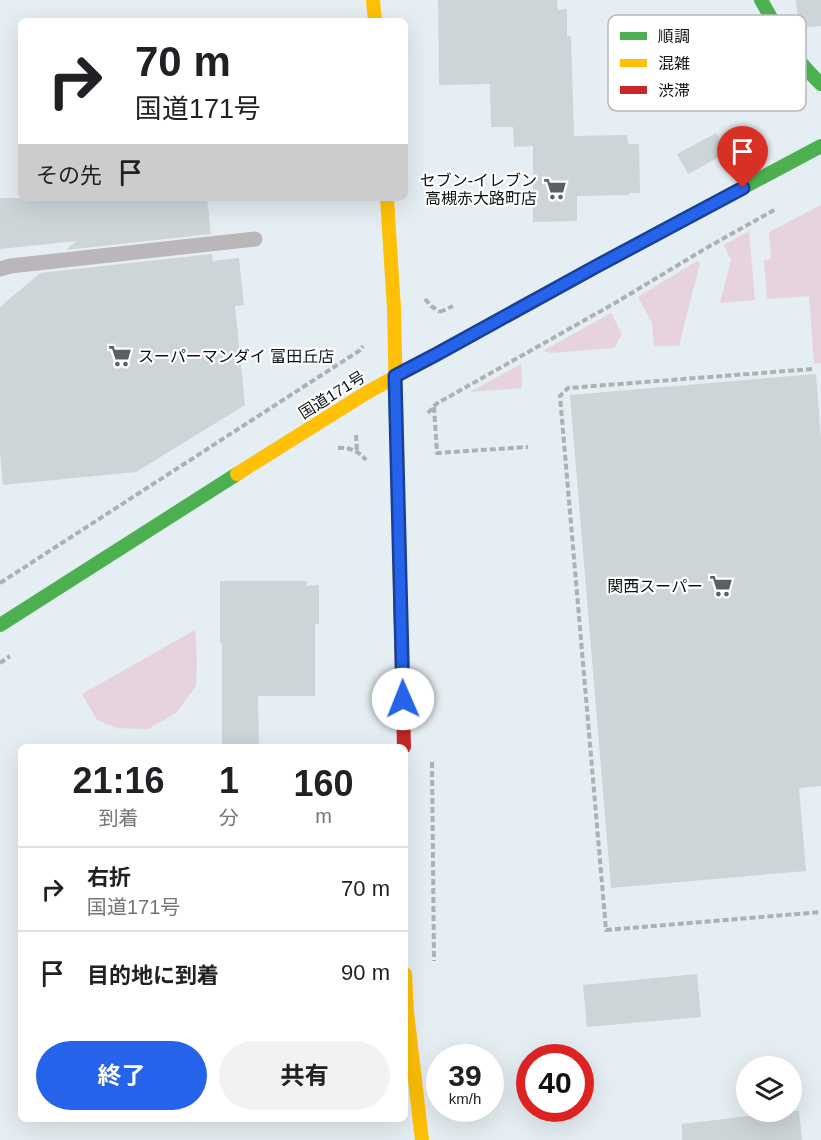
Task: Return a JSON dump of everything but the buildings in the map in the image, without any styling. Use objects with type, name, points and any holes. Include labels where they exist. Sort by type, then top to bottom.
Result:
[{"type":"main road","points":[[373,0],[375,18]]},
{"type":"main road","points":[[761,0],[769,15]]},
{"type":"main road","points":[[806,68],[821,84]]},
{"type":"main road","name":"国道171号","points":[[0,625],[342,407],[395,376],[821,146]]},
{"type":"main road","points":[[387,201],[394,309],[404,744]]},
{"type":"main road","points":[[408,1021],[422,1140]]},
{"type":"lane","points":[[0,269],[255,238]]},
{"type":"path","points":[[528,447],[437,453],[435,405],[780,207]]},
{"type":"path","points":[[421,291],[431,306],[440,312]]},
{"type":"path","points":[[0,583],[348,358]]},
{"type":"path","points":[[812,369],[568,388],[560,399],[606,930],[821,912]]},
{"type":"path","points":[[333,449],[350,449],[368,462]]},
{"type":"shaded area","points":[[821,205],[821,363],[814,364],[809,296],[767,299],[764,260],[771,259],[769,232]]},
{"type":"shaded area","points":[[749,231],[755,300],[720,303],[731,260],[724,245]]},
{"type":"shaded area","points":[[697,261],[700,263],[679,346],[654,346],[652,323],[638,297]]},
{"type":"shaded area","points":[[611,313],[622,334],[614,348],[552,353],[543,351]]},
{"type":"shaded area","points":[[521,364],[522,388],[470,392]]},
{"type":"shaded area","points":[[195,630],[196,686],[176,713],[148,729],[117,728],[97,720],[82,694]]},
{"type":"traffic: fast","points":[[761,0],[769,15]]},
{"type":"traffic: fast","points":[[806,68],[821,84]]},
{"type":"traffic: fast","points":[[658,233],[821,146]]},
{"type":"traffic: fast","points":[[0,625],[237,474]]},
{"type":"traffic: slow","points":[[373,0],[375,18]]},
{"type":"traffic: slow","points":[[387,201],[394,309],[400,589]]},
{"type":"traffic: slow","points":[[237,474],[366,393],[658,233]]},
{"type":"traffic: slow","points":[[408,1021],[422,1140]]},
{"type":"traffic: jam","points":[[400,589],[404,744]]},
{"type":"place","name":"セブン-イレブン 高槻赤大路町店","points":[[555,189]]},
{"type":"place","name":"スーパーマンダイ 富田丘店","points":[[120,356]]},
{"type":"place","name":"関西スーパー","points":[[721,586]]},
{"type":"route","points":[[403,699],[395,376],[743,188]]}]
